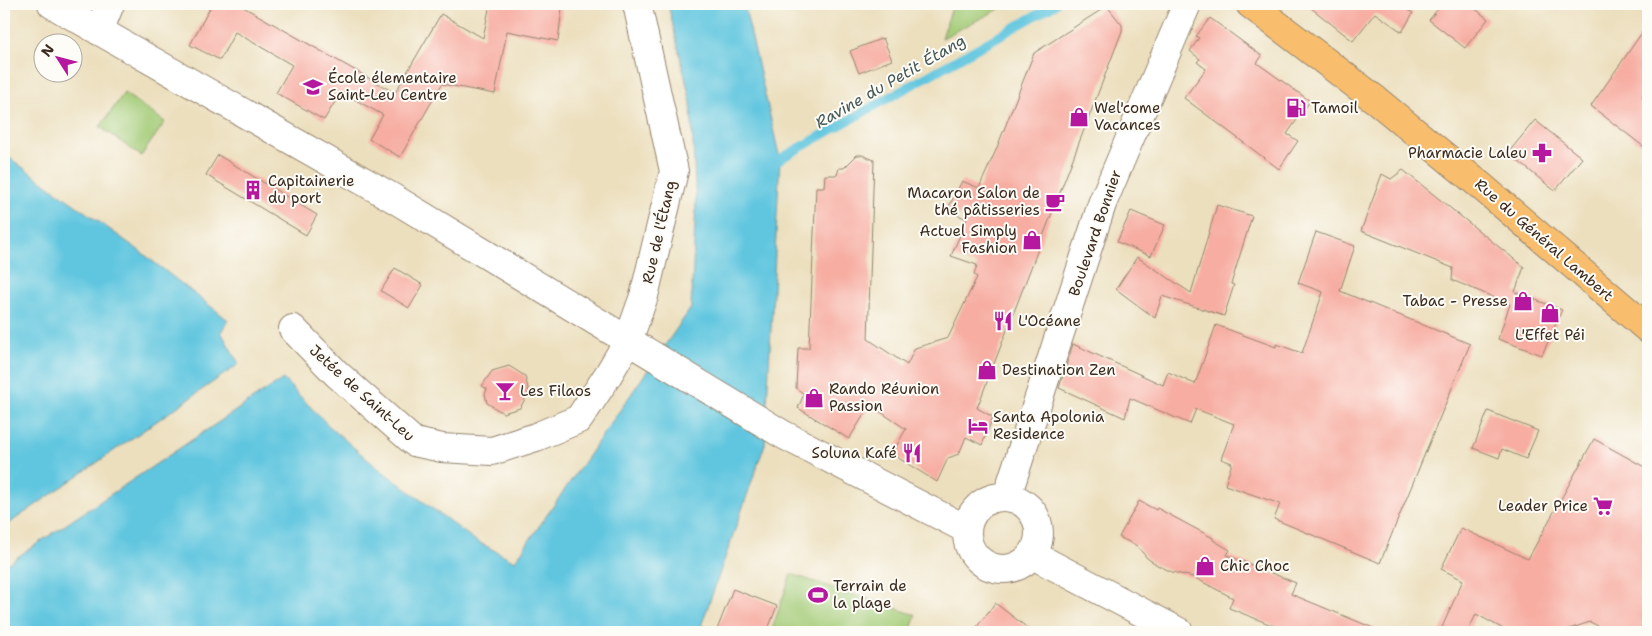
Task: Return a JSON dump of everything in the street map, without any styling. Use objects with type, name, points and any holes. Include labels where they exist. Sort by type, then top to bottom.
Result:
[{"type":"main road","name":"Rue du Général Lambert","points":[[1250,4],[1383,106],[1481,186],[1648,329]]},
{"type":"street","points":[[52,4],[393,198],[782,434],[966,529]]},
{"type":"street","points":[[99,32],[110,4]]},
{"type":"street","name":"Rue de l'Étang","points":[[636,4],[674,171],[644,296],[638,346]]},
{"type":"street","name":"Boulevard Bonnier","points":[[1007,496],[1102,204],[1186,4]]},
{"type":"street","name":"Jetée de Saint-Leu","points":[[293,329],[337,374],[414,442],[442,448],[492,451],[536,437],[578,419],[608,375],[638,346]]},
{"type":"street","points":[[1007,496],[1025,502],[1037,518],[1040,536],[1034,554],[1018,567],[999,570],[981,563],[969,548],[966,529],[973,511],[988,498],[1007,496]]},
{"type":"street","points":[[1034,554],[1179,632]]},
{"type":"green space","points":[[953,4],[1009,4],[942,38]]},
{"type":"green space","points":[[124,93],[165,122],[141,156],[100,127]]},
{"type":"green space","name":"Terrain de la plage","points":[[791,574],[916,615],[910,632],[771,632]]},
{"type":"water","points":[[668,4],[744,4],[780,159],[765,444],[699,632],[4,632],[4,566],[283,379],[330,427],[374,465],[476,541],[515,561],[691,308],[696,203],[691,103]]},
{"type":"water","points":[[4,154],[137,249],[228,320],[221,332],[239,364],[4,527]]},
{"type":"building","points":[[212,4],[238,4],[395,93],[441,14],[483,38],[490,4],[539,4],[562,8],[558,41],[507,31],[495,94],[442,84],[400,157],[369,139],[383,115],[341,92],[324,120],[276,93],[292,65],[235,32],[220,60],[190,45]]},
{"type":"building","points":[[1306,4],[1398,4],[1413,13],[1402,32],[1375,13],[1353,41]]},
{"type":"building","points":[[1442,4],[1469,4],[1488,19],[1465,48],[1429,20]]},
{"type":"building","points":[[1107,6],[1122,25],[1122,31],[977,408],[993,417],[982,445],[966,437],[959,454],[948,458],[937,482],[892,454],[906,429],[870,405],[849,439],[798,408],[804,394],[796,388],[798,348],[809,348],[816,187],[824,187],[825,175],[837,175],[839,168],[844,168],[857,155],[874,160],[868,339],[907,365],[915,348],[948,338],[977,277],[974,275],[977,265],[951,256],[967,219],[947,210],[962,181],[979,188],[1034,53]]},
{"type":"building","points":[[1210,18],[1262,56],[1257,63],[1310,101],[1287,134],[1298,141],[1279,169],[1184,98],[1206,69],[1197,62],[1200,59],[1190,51],[1199,38],[1196,36]]},
{"type":"building","points":[[1648,24],[1648,88],[1642,96],[1648,100],[1648,150],[1591,106]]},
{"type":"building","points":[[883,38],[892,60],[859,73],[850,51]]},
{"type":"building","points":[[1535,120],[1582,158],[1555,191],[1508,153]]},
{"type":"building","name":"Capitainerie du port","points":[[218,155],[317,215],[306,235],[206,175]]},
{"type":"building","points":[[1403,170],[1524,267],[1515,292],[1562,310],[1542,355],[1498,339],[1510,304],[1452,280],[1453,268],[1361,231],[1382,174],[1391,179]]},
{"type":"building","points":[[1217,205],[1252,216],[1231,284],[1234,285],[1224,316],[1162,296],[1155,318],[1116,289],[1137,257],[1191,293]]},
{"type":"building","points":[[1131,211],[1165,225],[1151,256],[1117,242]]},
{"type":"building","points":[[1316,232],[1355,246],[1340,291],[1470,344],[1380,563],[1274,519],[1280,504],[1225,485],[1232,463],[1221,459],[1234,424],[1196,409],[1190,424],[1130,398],[1125,418],[1059,388],[1073,344],[1163,385],[1168,372],[1195,384],[1216,325],[1276,347],[1276,344],[1302,353],[1323,292],[1298,283]]},
{"type":"building","points":[[395,268],[423,285],[409,308],[381,291]]},
{"type":"building","points":[[509,366],[525,376],[529,392],[520,408],[503,413],[487,403],[485,394],[487,389],[482,386],[492,371]]},
{"type":"building","points":[[1488,411],[1538,431],[1526,459],[1502,449],[1499,458],[1473,448]]},
{"type":"building","name":"Leader Price","points":[[1594,439],[1648,469],[1648,632],[1610,632],[1590,622],[1560,632],[1509,632],[1476,614],[1468,632],[1440,632],[1463,580],[1441,569],[1461,528],[1528,559]]},
{"type":"building","points":[[1139,501],[1156,510],[1157,508],[1213,538],[1213,540],[1230,550],[1227,555],[1296,583],[1291,594],[1383,632],[1289,632],[1229,608],[1233,598],[1193,577],[1172,572],[1157,565],[1147,558],[1137,546],[1119,537]]},
{"type":"building","points":[[733,589],[777,606],[767,632],[716,632]]},
{"type":"building","points":[[995,603],[1033,632],[973,632]]},
{"type":"waterway","name":"Ravine du Petit Étang","points":[[771,164],[1056,4]]},
{"type":"place","name":"École élementaire Saint-Leu Centre","points":[[313,87]]},
{"type":"place","name":"Tamoil","points":[[1296,108]]},
{"type":"place","name":"Wel'come Vacances","points":[[1079,117]]},
{"type":"place","name":"Pharmacie Laleu","points":[[1542,153]]},
{"type":"place","name":"Capitainerie du port","points":[[253,190]]},
{"type":"place","name":"Macaron Salon de thé pâtisseries","points":[[1055,202]]},
{"type":"place","name":"Actuel Simply Fashion","points":[[1032,240]]},
{"type":"place","name":"Tabac - Presse","points":[[1523,301]]},
{"type":"place","name":"L'Effet Péi","points":[[1550,313]]},
{"type":"place","name":"L'Océane","points":[[1003,321]]},
{"type":"place","name":"Destination Zen","points":[[987,370]]},
{"type":"place","name":"Les Filaos","points":[[505,391]]},
{"type":"place","name":"Rando Réunion Passion","points":[[814,398]]},
{"type":"place","name":"Santa Apolonia Residence","points":[[978,426]]},
{"type":"place","name":"Soluna Kafé","points":[[912,453]]},
{"type":"place","name":"Leader Price","points":[[1603,506]]},
{"type":"place","name":"Chic Choc","points":[[1205,566]]},
{"type":"place","name":"Terrain de la plage","points":[[818,595]]}]
